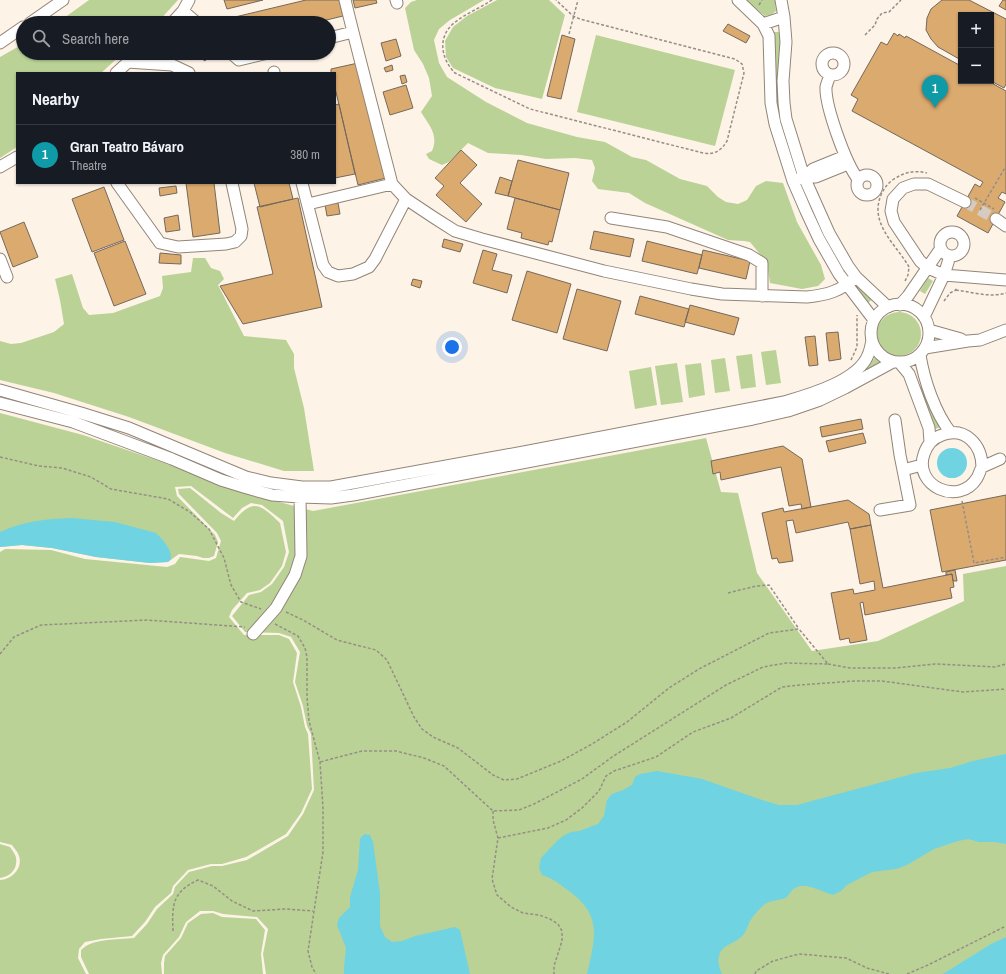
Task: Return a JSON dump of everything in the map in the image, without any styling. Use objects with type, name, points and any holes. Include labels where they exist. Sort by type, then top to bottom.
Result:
[{"type":"lane","points":[[40,16],[63,0]]},
{"type":"lane","points":[[178,16],[189,0]]},
{"type":"lane","points":[[345,0],[392,184],[406,199],[456,231],[604,271],[722,294],[807,297],[819,296],[840,290],[856,277]]},
{"type":"lane","points":[[738,0],[763,24],[769,36],[769,82],[772,110],[793,180],[819,239],[840,274],[874,320]]},
{"type":"lane","points":[[781,0],[786,42],[783,81],[786,119],[804,177],[829,233],[848,266],[856,277],[888,307]]},
{"type":"lane","points":[[183,11],[189,16]]},
{"type":"lane","points":[[763,24],[784,17]]},
{"type":"lane","points":[[336,36],[353,32]]},
{"type":"lane","points":[[0,43],[16,33]]},
{"type":"lane","points":[[117,72],[129,60]]},
{"type":"lane","points":[[127,62],[172,65],[187,72]]},
{"type":"lane","points":[[830,75],[826,87],[830,112],[847,160],[858,180]]},
{"type":"lane","points":[[0,167],[16,158]]},
{"type":"lane","points":[[793,180],[804,177],[813,168],[847,160]]},
{"type":"lane","points":[[118,184],[160,243],[178,247],[226,244],[235,242],[241,236],[242,230],[232,184]]},
{"type":"lane","points":[[302,184],[323,265],[328,272],[338,276],[353,274],[369,267],[375,259],[406,199]]},
{"type":"lane","points":[[308,204],[392,184]]},
{"type":"lane","points":[[970,200],[928,184],[914,184],[903,188],[893,199],[890,211],[894,222],[920,261],[928,268],[944,275],[1006,280]]},
{"type":"lane","points":[[995,214],[1006,226]]},
{"type":"lane","points":[[611,218],[667,227],[749,255],[762,263],[762,296]]},
{"type":"lane","points":[[900,305],[908,296],[941,248],[941,240],[945,234],[953,232],[960,234],[964,241],[963,249],[958,254],[950,256],[943,252],[941,248]]},
{"type":"lane","points":[[924,317],[944,275],[950,256]]},
{"type":"lane","points":[[0,259],[7,277]]},
{"type":"lane","points":[[930,442],[929,428],[909,374],[896,362],[886,359],[874,348],[871,333],[874,320],[882,310],[888,307],[900,305],[909,306],[918,310],[924,317],[929,330],[929,336],[922,351],[922,368],[943,422],[951,433]]},
{"type":"lane","points":[[929,330],[968,341]]},
{"type":"lane","points":[[0,390],[129,428],[246,477],[301,492],[331,498],[753,419],[788,411],[820,400],[896,362],[910,360],[922,351],[968,341],[980,340],[1006,330]]},
{"type":"lane","points":[[0,403],[73,422],[172,458],[221,480],[272,495],[331,487],[553,447],[784,402],[816,392],[840,382],[858,368],[868,356],[872,340]]},
{"type":"lane","points":[[880,510],[910,505],[894,420]]},
{"type":"lane","points":[[951,433],[958,434],[972,440],[980,452],[982,467],[978,478],[970,486],[960,491],[950,492],[940,490],[931,484],[925,476],[922,465],[924,453],[930,442],[943,434],[951,433]]},
{"type":"lane","points":[[980,452],[1003,460]]},
{"type":"lane","points":[[982,467],[1003,460]]},
{"type":"lane","points":[[903,470],[922,465]]},
{"type":"lane","points":[[255,632],[276,608],[295,575],[301,556],[301,492]]},
{"type":"path","points":[[492,0],[454,23],[443,39],[442,49],[445,60],[455,72],[530,109],[703,153],[714,153],[724,146],[744,73],[742,64],[735,58],[580,19],[573,16],[556,0]]},
{"type":"path","points":[[569,34],[578,0]]},
{"type":"path","points":[[865,35],[875,25],[877,19],[882,13],[889,12],[901,0]]},
{"type":"path","points":[[980,210],[1006,166]]},
{"type":"path","points":[[909,267],[882,228],[878,217],[878,202],[884,188],[900,175],[920,171],[931,175]]},
{"type":"path","points":[[970,200],[984,203],[995,214]]},
{"type":"path","points":[[956,290],[987,295],[1000,295],[1006,293]]},
{"type":"path","points":[[851,360],[857,347],[857,313],[864,308]]},
{"type":"path","points":[[0,457],[39,466],[62,468],[91,477],[111,489],[168,499],[190,512],[209,529],[224,558],[231,585],[241,602],[262,609],[276,608],[303,620],[337,640],[376,650],[387,660],[414,717],[422,729],[432,737],[458,748],[493,775],[504,780],[518,779],[561,761],[592,744],[628,722],[669,688],[699,669],[769,633],[799,629]]},
{"type":"path","points":[[960,491],[974,563],[1006,557]]},
{"type":"path","points":[[728,593],[756,586],[769,585],[799,629],[828,664]]},
{"type":"path","points":[[0,654],[14,637],[41,625],[147,620],[239,625],[255,632]]},
{"type":"path","points":[[266,620],[298,636],[305,648],[307,657],[307,697],[309,721],[320,762],[323,808],[322,852],[308,951],[312,967],[316,974]]},
{"type":"path","points":[[320,762],[362,751],[396,751],[424,758],[444,766],[493,811],[519,810],[534,804],[582,779],[726,685],[763,667],[786,663],[828,664],[850,668],[896,668],[935,664],[995,667],[1006,664]]},
{"type":"path","points":[[498,838],[548,828],[566,820],[582,808],[599,791],[606,776],[614,771],[656,757],[694,732],[730,718],[782,687],[854,681],[882,681],[963,692],[1006,689]]},
{"type":"path","points":[[493,811],[493,820],[498,838],[492,879],[497,895],[517,910],[550,919],[558,924],[562,931],[562,941],[554,966],[554,974]]},
{"type":"path","points":[[173,931],[172,910],[176,897],[188,885],[198,880],[213,886],[232,901],[253,910],[286,909],[313,912]]},
{"type":"path","points":[[907,974],[960,950],[1006,926]]},
{"type":"path","points":[[755,974],[756,971],[773,961],[799,954],[846,958],[867,968],[888,974]]},
{"type":"green space","points":[[89,0],[178,0],[163,16],[67,16]]},
{"type":"green space","points":[[417,0],[484,0],[450,20],[439,29],[434,40],[439,63],[447,77],[486,102],[527,123],[577,137],[605,142],[632,157],[646,160],[680,179],[707,186],[718,197],[726,202],[738,204],[747,200],[756,186],[766,181],[783,183],[797,222],[821,265],[825,279],[818,286],[802,289],[770,283],[767,263],[750,242],[728,240],[645,203],[629,193],[598,189],[592,181],[595,168],[592,160],[575,158],[546,159],[521,155],[488,153],[468,143],[449,162],[442,165],[429,159],[426,154],[432,151],[434,145],[434,135],[421,112],[432,96],[429,78],[423,64],[414,50],[405,8],[411,2]]},
{"type":"green space","points":[[497,0],[549,0],[565,15],[542,99],[495,88],[453,68],[446,57],[445,41],[453,27],[467,16]]},
{"type":"green space","points":[[745,0],[775,0],[776,11],[771,15],[765,16]]},
{"type":"green space","points":[[774,32],[780,32],[798,169],[794,170],[779,124],[773,88],[775,52]]},
{"type":"green space","points":[[596,35],[735,70],[715,146],[577,112]]},
{"type":"green space","points":[[16,48],[16,60],[115,60],[102,72],[16,72],[16,148],[0,158],[0,57]]},
{"type":"green space","points":[[803,184],[849,272],[845,276],[831,253],[799,187]]},
{"type":"green space","points":[[193,258],[205,258],[211,268],[220,271],[224,279],[218,285],[244,336],[286,340],[294,354],[294,368],[304,408],[314,471],[284,471],[225,453],[129,417],[54,393],[0,380],[0,341],[11,344],[21,343],[54,332],[64,324],[55,279],[72,274],[83,308],[89,315],[113,313],[160,296],[163,288],[162,276],[191,272]]},
{"type":"green space","points":[[928,278],[933,281],[925,294],[920,291]]},
{"type":"green space","points":[[857,283],[872,300],[867,303],[852,288]]},
{"type":"green space","points":[[899,312],[911,316],[917,322],[921,334],[917,346],[911,352],[899,356],[887,352],[881,346],[877,334],[881,322],[887,316]]},
{"type":"green space","points":[[776,350],[781,383],[766,385],[761,352]]},
{"type":"green space","points":[[752,354],[756,387],[741,389],[736,356]]},
{"type":"green space","points":[[725,358],[730,391],[715,393],[711,360]]},
{"type":"green space","points":[[875,358],[881,363],[851,378]]},
{"type":"green space","points":[[677,363],[683,402],[661,405],[655,366]]},
{"type":"green space","points":[[701,363],[705,395],[689,398],[685,365]]},
{"type":"green space","points":[[651,367],[657,405],[635,409],[629,371]]},
{"type":"green space","points":[[923,386],[941,427],[935,429],[917,388]]},
{"type":"green space","points":[[0,413],[83,435],[165,463],[227,488],[313,511],[706,438],[721,492],[738,493],[757,573],[812,651],[878,641],[964,601],[963,574],[1006,566],[1006,974],[266,974],[263,954],[268,929],[257,917],[223,914],[213,911],[200,911],[186,922],[179,937],[163,955],[161,963],[162,974],[89,974],[81,957],[81,950],[86,946],[99,941],[134,938],[147,924],[157,909],[173,894],[175,887],[189,872],[212,866],[222,866],[247,860],[288,836],[303,814],[314,790],[311,734],[307,726],[303,706],[295,682],[300,652],[291,637],[279,633],[245,632],[232,616],[249,595],[261,592],[272,584],[284,567],[289,552],[283,521],[262,505],[251,503],[242,508],[233,518],[191,486],[175,487],[177,496],[215,535],[218,542],[214,556],[209,558],[179,554],[168,562],[150,563],[96,557],[52,548],[22,545],[0,547]]},
{"type":"green space","points":[[190,488],[221,513],[234,521],[246,509],[257,506],[267,511],[280,523],[286,552],[282,566],[270,583],[260,590],[247,593],[232,610],[229,617],[244,635],[279,635],[289,639],[297,653],[293,682],[308,734],[312,789],[301,813],[286,834],[246,857],[222,864],[211,864],[188,870],[173,886],[171,893],[155,907],[145,922],[132,936],[85,942],[79,949],[78,958],[86,974],[0,974],[0,880],[9,878],[16,872],[20,860],[18,853],[12,845],[0,842],[0,552],[5,549],[51,550],[85,559],[167,567],[175,564],[180,557],[209,561],[216,558],[221,541],[217,533],[179,494],[178,489]]},
{"type":"green space","points":[[0,844],[10,847],[15,855],[16,866],[10,874],[0,878]]},
{"type":"green space","points":[[213,913],[222,917],[256,919],[265,930],[261,954],[263,974],[164,974],[165,956],[181,938],[188,923],[201,914]]},
{"type":"water","points":[[952,448],[963,452],[967,463],[963,474],[952,478],[941,474],[937,463],[941,452]]},
{"type":"water","points":[[72,518],[115,522],[156,533],[169,549],[171,559],[168,562],[150,563],[96,557],[52,548],[22,545],[0,547],[0,532],[9,528],[35,521]]},
{"type":"water","points":[[1006,754],[1006,844],[979,842],[968,839],[958,841],[934,849],[907,865],[896,869],[872,872],[847,885],[841,891],[833,895],[804,886],[795,888],[787,897],[767,903],[758,910],[750,921],[743,935],[722,949],[718,961],[722,974],[587,974],[594,939],[592,919],[580,900],[559,884],[542,875],[539,868],[541,858],[563,836],[598,824],[604,816],[607,800],[612,794],[632,785],[635,777],[640,774],[657,771],[702,779],[779,805],[797,805],[916,773],[950,768],[973,761]]},
{"type":"water","points":[[365,834],[370,835],[373,842],[380,893],[380,926],[385,937],[392,942],[402,941],[415,936],[455,927],[460,930],[470,974],[344,974],[346,948],[337,925],[339,918],[350,907],[350,897],[358,870],[360,839]]},
{"type":"water","points":[[1006,937],[1006,974],[943,974],[991,944]]},
{"type":"building","points":[[224,0],[263,0],[227,9]]},
{"type":"building","points":[[306,0],[339,0],[343,16],[336,18],[336,16],[239,16]]},
{"type":"building","points":[[353,0],[376,0],[377,3],[355,8]]},
{"type":"building","points":[[942,0],[969,0],[992,12],[958,12],[958,58],[938,47],[926,30],[927,18],[931,9]]},
{"type":"building","points":[[1003,0],[1006,0],[1006,10],[999,6]]},
{"type":"building","points":[[994,13],[1006,19],[1006,84],[1004,88],[994,83]]},
{"type":"building","points":[[728,24],[750,36],[746,43],[723,31]]},
{"type":"building","points":[[894,33],[905,38],[906,36],[958,64],[958,84],[993,84],[1006,91],[1006,194],[1002,192],[998,198],[1005,202],[988,233],[957,216],[975,184],[980,187],[983,182],[852,111],[858,99],[851,95],[881,42],[887,45]]},
{"type":"building","points":[[562,35],[575,39],[561,99],[547,96]]},
{"type":"building","points":[[396,39],[401,56],[386,61],[381,43]]},
{"type":"building","points":[[358,63],[386,178],[358,185],[336,92],[336,72],[331,72],[331,69]]},
{"type":"building","points":[[392,65],[393,70],[386,72],[384,68]]},
{"type":"building","points":[[405,75],[407,82],[402,84],[400,76]]},
{"type":"building","points":[[406,85],[413,108],[390,115],[383,92]]},
{"type":"building","points":[[339,104],[355,174],[336,178],[336,105]]},
{"type":"building","points":[[461,150],[477,165],[460,183],[482,204],[466,222],[436,195],[444,186],[435,178]]},
{"type":"building","points":[[518,160],[569,173],[560,210],[508,196]]},
{"type":"building","points":[[500,177],[512,181],[508,196],[495,193]]},
{"type":"building","points":[[186,184],[214,184],[220,233],[193,237]]},
{"type":"building","points":[[254,184],[289,184],[293,199],[260,207]]},
{"type":"building","points":[[176,186],[177,193],[160,196],[159,188]]},
{"type":"building","points":[[104,187],[124,240],[92,252],[72,199]]},
{"type":"building","points":[[298,198],[322,307],[243,324],[220,286],[273,274],[257,207]]},
{"type":"building","points":[[515,198],[560,210],[552,242],[549,241],[548,245],[521,238],[522,233],[507,229]]},
{"type":"building","points":[[338,203],[340,214],[327,216],[325,205]]},
{"type":"building","points":[[178,215],[180,230],[166,232],[164,218]]},
{"type":"building","points":[[24,222],[38,257],[13,267],[0,232]]},
{"type":"building","points":[[594,231],[634,239],[630,257],[590,249]]},
{"type":"building","points":[[444,239],[463,244],[460,252],[442,247]]},
{"type":"building","points":[[125,241],[146,294],[114,306],[94,253]]},
{"type":"building","points":[[647,241],[702,255],[697,274],[642,261]]},
{"type":"building","points":[[483,250],[497,254],[492,270],[512,275],[507,293],[473,283]]},
{"type":"building","points":[[703,250],[750,261],[746,279],[699,268]]},
{"type":"building","points":[[160,253],[181,255],[181,264],[159,263]]},
{"type":"building","points":[[527,271],[571,284],[557,333],[512,320]]},
{"type":"building","points":[[413,279],[422,281],[420,288],[411,285]]},
{"type":"building","points":[[577,289],[621,301],[607,351],[563,339]]},
{"type":"building","points":[[640,296],[689,309],[684,327],[635,314]]},
{"type":"building","points":[[690,305],[739,318],[734,335],[685,322]]},
{"type":"building","points":[[838,332],[841,359],[829,361],[826,333]]},
{"type":"building","points":[[815,336],[818,365],[809,366],[805,337]]},
{"type":"building","points":[[861,419],[863,429],[822,437],[820,427]]},
{"type":"building","points":[[863,433],[866,443],[829,452],[826,441]]},
{"type":"building","points":[[783,446],[802,459],[811,507],[802,509],[801,504],[789,506],[781,467],[721,480],[720,472],[713,474],[711,461]]},
{"type":"building","points":[[1006,495],[1006,560],[942,572],[930,510]]},
{"type":"building","points":[[848,500],[869,514],[871,525],[850,529],[848,522],[796,533],[793,520],[786,521],[793,561],[779,563],[777,558],[772,559],[762,513],[783,508],[784,512]]},
{"type":"building","points":[[871,525],[883,588],[952,574],[954,587],[950,588],[952,598],[865,615],[863,602],[860,603],[867,640],[850,643],[849,638],[840,640],[831,593],[853,589],[854,594],[875,590],[874,581],[860,584],[850,529]]},
{"type":"building","points":[[955,570],[957,581],[953,581],[952,574],[946,575],[946,572]]},
{"type":"tunnel","points":[[965,202],[996,219]]},
{"type":"place","name":"Gran Teatro Bávaro","points":[[935,108]]}]
